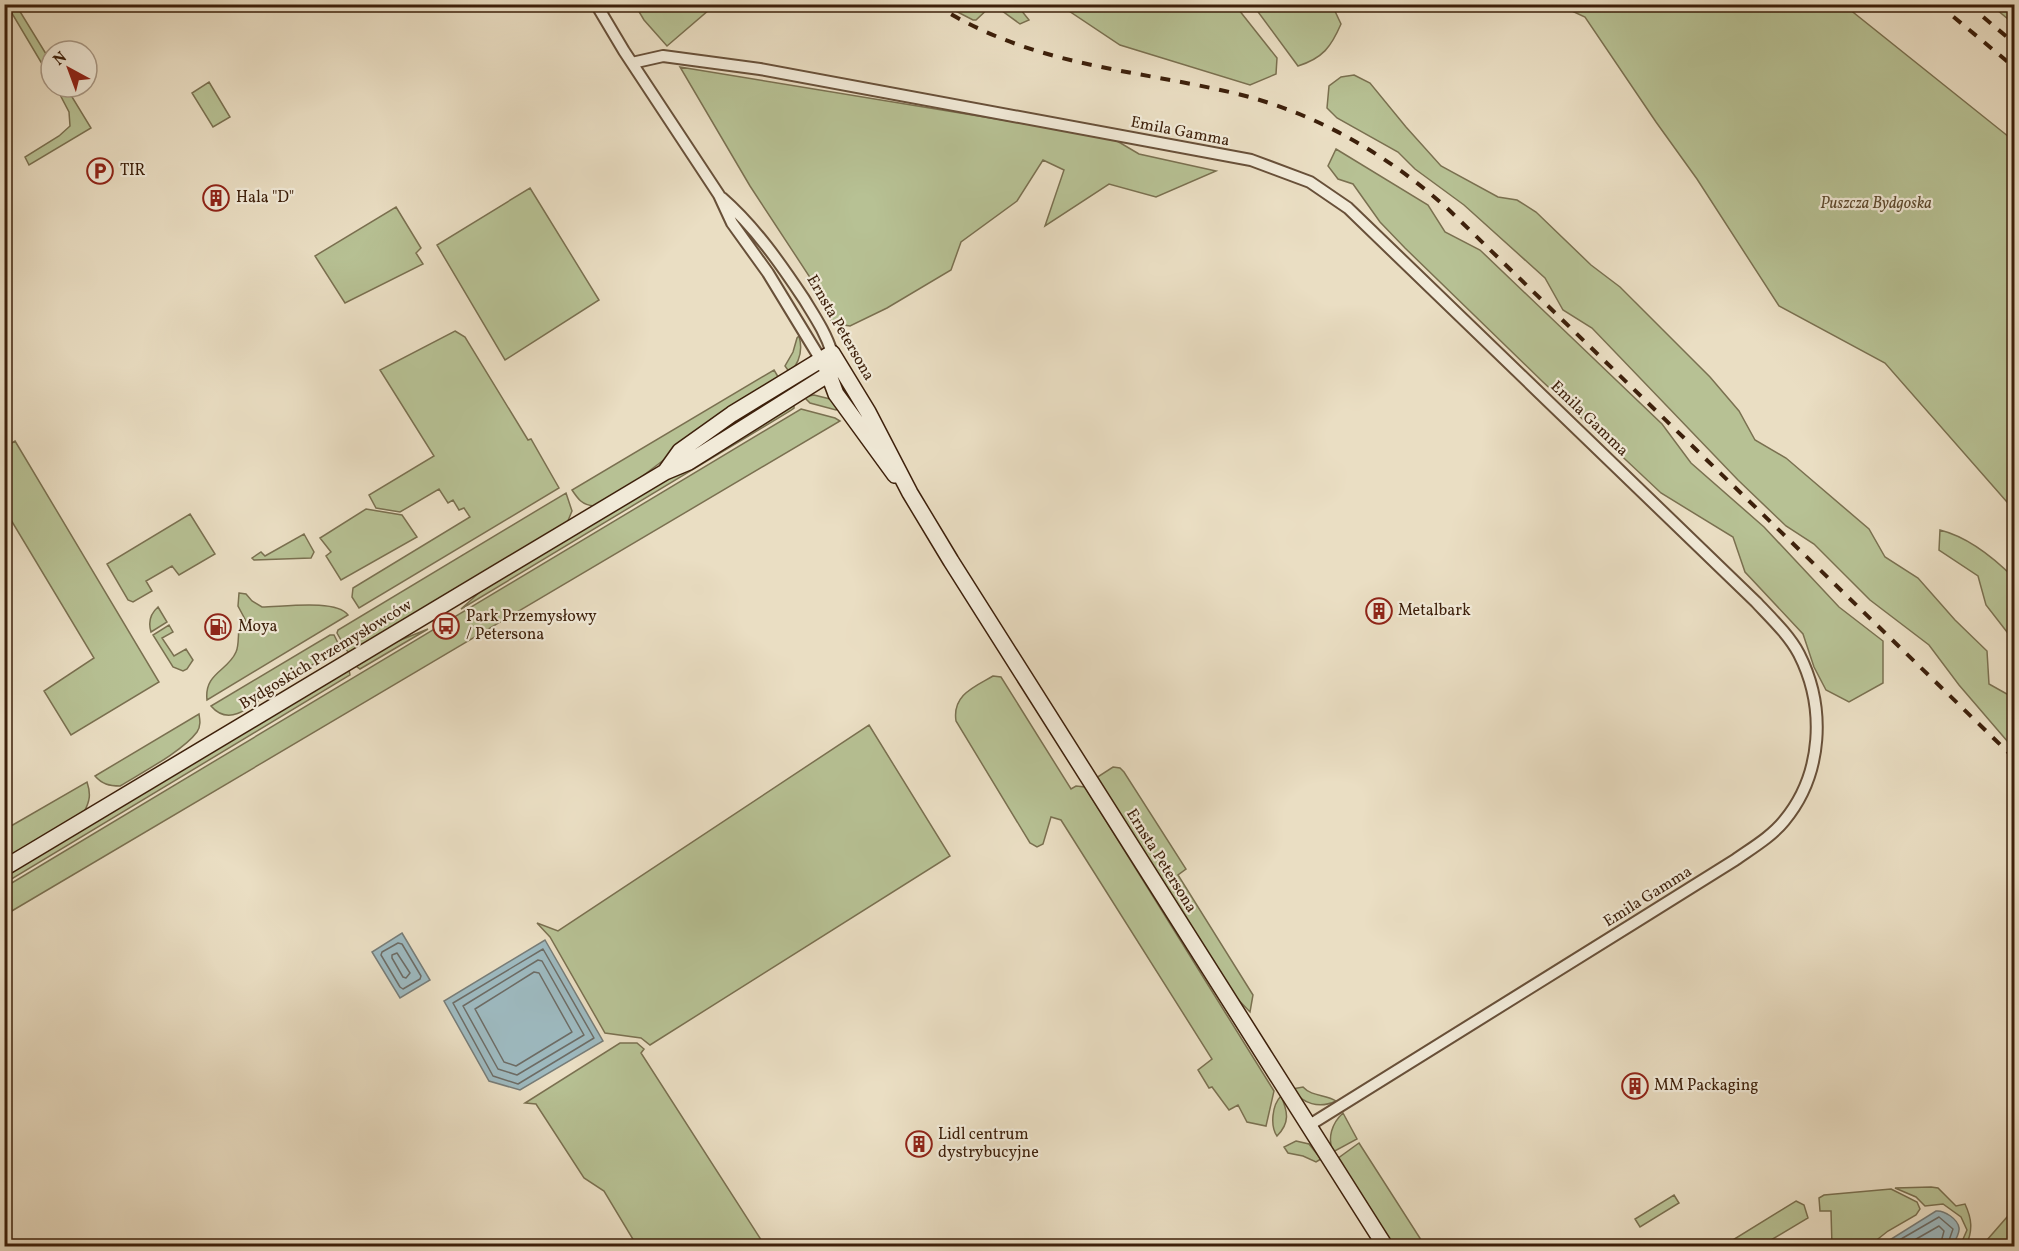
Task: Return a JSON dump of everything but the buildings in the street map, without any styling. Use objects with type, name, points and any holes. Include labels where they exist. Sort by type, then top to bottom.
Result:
[{"type":"street","name":"Ernsta Petersona","points":[[596,4],[719,195],[732,223],[883,438],[910,493],[951,561],[1384,1246]]},
{"type":"street","name":"Emila Gamma","points":[[632,63],[663,56],[782,73],[1251,160],[1310,182],[1348,208],[1584,435],[1756,602],[1799,653],[1816,703],[1815,754],[1805,787],[1785,820],[1774,832],[1705,879],[1308,1126]]},
{"type":"street","name":"Ernsta Petersona","points":[[719,195],[741,215],[784,270],[824,332],[826,356]]},
{"type":"street","name":"Bydgoskich Przemysłowców","points":[[665,472],[680,452],[743,406],[826,356]]},
{"type":"street","name":"Bydgoskich Przemysłowców","points":[[4,868],[665,472],[689,462],[835,370]]},
{"type":"green space","points":[[711,4],[710,9],[667,46],[644,20],[635,5]]},
{"type":"green space","points":[[7,5],[16,5],[39,42],[39,59]]},
{"type":"green space","points":[[944,5],[992,5],[976,20],[973,20]]},
{"type":"green space","points":[[994,5],[1017,5],[1029,20],[1020,24]]},
{"type":"green space","points":[[1060,5],[1235,5],[1277,58],[1276,74],[1250,85],[1120,45]]},
{"type":"green space","points":[[1253,5],[1330,5],[1341,24],[1325,51],[1298,66]]},
{"type":"green space","name":"Puszcza Bydgoska","points":[[1559,5],[1844,5],[2014,141],[2014,510],[1885,363],[1779,306],[1697,179],[1585,17]]},
{"type":"green space","points":[[1991,5],[2014,5],[2014,24]]},
{"type":"green space","points":[[680,67],[1112,138],[1139,154],[1216,171],[1156,197],[1109,184],[1045,226],[1064,170],[1043,160],[1017,201],[961,242],[951,270],[887,308],[850,326],[831,323],[832,311],[750,186]]},
{"type":"green space","points":[[1354,75],[1370,83],[1441,166],[1498,197],[1517,200],[1536,212],[1591,265],[1620,287],[1710,377],[1739,411],[1755,440],[1786,458],[1869,529],[1885,557],[1918,578],[1955,620],[1987,651],[1989,684],[2014,698],[2014,749],[1959,685],[1929,645],[1870,600],[1814,544],[1786,526],[1738,480],[1592,328],[1563,310],[1545,278],[1464,205],[1415,169],[1398,152],[1337,118],[1327,108],[1329,86],[1341,77]]},
{"type":"green space","points":[[209,82],[230,117],[213,127],[192,93]]},
{"type":"green space","points":[[62,99],[73,99],[91,128],[29,165],[25,157],[59,136],[70,126],[69,112]]},
{"type":"green space","points":[[1336,149],[1428,205],[1445,232],[1480,250],[1662,424],[1691,463],[1764,527],[1839,607],[1883,641],[1883,683],[1849,702],[1826,690],[1814,667],[1803,634],[1745,572],[1733,537],[1661,493],[1405,248],[1380,222],[1353,184],[1338,179],[1328,166]]},
{"type":"green space","points":[[530,188],[599,300],[505,360],[437,245]]},
{"type":"green space","points":[[396,207],[421,248],[416,253],[423,264],[345,303],[315,256]]},
{"type":"green space","points":[[455,331],[465,337],[528,440],[531,439],[559,488],[359,608],[352,597],[353,588],[470,517],[464,508],[459,510],[453,500],[448,503],[439,489],[400,512],[376,508],[369,495],[434,456],[380,370]]},
{"type":"green space","points":[[799,336],[800,356],[790,373],[785,366]]},
{"type":"green space","points":[[774,370],[780,380],[727,412],[636,481],[594,506],[581,501],[572,490]]},
{"type":"green space","points":[[814,395],[830,399],[840,408],[836,410],[810,403],[804,397]]},
{"type":"green space","points":[[794,403],[794,408],[790,411],[461,609],[481,591]]},
{"type":"green space","points":[[801,409],[840,421],[5,915],[5,887]]},
{"type":"green space","points":[[15,441],[159,682],[71,735],[44,691],[94,658],[5,510],[5,447]]},
{"type":"green space","points":[[566,493],[572,511],[567,523],[349,654],[337,633],[338,630]]},
{"type":"green space","points":[[366,509],[402,515],[417,537],[341,580],[326,556],[331,552],[320,538]]},
{"type":"green space","points":[[190,514],[215,554],[179,575],[172,566],[146,581],[152,591],[133,602],[128,600],[107,564]]},
{"type":"green space","points":[[1940,530],[1980,549],[2014,578],[2014,641],[1986,605],[1978,576],[1939,550]]},
{"type":"green space","points":[[304,534],[314,552],[311,558],[254,560],[252,558],[261,552],[265,556]]},
{"type":"green space","points":[[239,593],[246,594],[262,607],[321,605],[342,610],[348,615],[207,700],[209,684],[236,652],[239,628],[246,621],[238,606]]},
{"type":"green space","points":[[158,607],[167,622],[151,632],[150,618]]},
{"type":"green space","points":[[169,625],[173,632],[162,638],[174,656],[186,649],[193,660],[183,671],[173,667],[153,635]]},
{"type":"green space","points":[[428,629],[360,669],[356,666],[393,643]]},
{"type":"green space","points":[[330,635],[334,635],[339,645],[338,649],[285,682],[283,678],[277,682],[279,685],[246,709],[237,714],[228,715],[219,713],[211,706]]},
{"type":"green space","points":[[349,670],[350,675],[5,883],[5,876]]},
{"type":"green space","points":[[993,676],[1001,677],[1071,789],[1076,786],[1085,787],[1274,1091],[1266,1126],[1247,1122],[1238,1105],[1229,1110],[1212,1087],[1209,1088],[1198,1070],[1212,1059],[1061,820],[1051,817],[1043,844],[1037,847],[1030,843],[956,721],[957,705],[961,698],[972,688]]},
{"type":"green space","points":[[199,714],[199,728],[191,739],[172,754],[120,786],[106,784],[95,776]]},
{"type":"green space","points":[[869,725],[950,856],[650,1045],[641,1038],[605,1033],[550,937],[537,923],[558,931]]},
{"type":"green space","points":[[1113,767],[1120,768],[1124,772],[1186,869],[1178,875],[1253,995],[1250,1012],[1230,991],[1096,778]]},
{"type":"green space","points":[[87,782],[89,797],[84,812],[5,859],[4,830]]},
{"type":"green space","points":[[620,1043],[637,1043],[644,1049],[641,1053],[765,1246],[637,1246],[604,1191],[584,1178],[536,1104],[525,1103]]},
{"type":"green space","points":[[1303,1087],[1336,1101],[1324,1105],[1312,1104],[1292,1089]]},
{"type":"green space","points":[[1281,1096],[1285,1107],[1286,1122],[1277,1136],[1273,1127],[1273,1116]]},
{"type":"green space","points":[[1343,1113],[1357,1139],[1333,1152],[1330,1141],[1332,1131],[1336,1121]]},
{"type":"green space","points":[[1296,1141],[1309,1144],[1321,1159],[1316,1162],[1288,1153],[1284,1147]]},
{"type":"green space","points":[[1359,1143],[1425,1246],[1392,1246],[1337,1159]]},
{"type":"green space","points":[[1895,1188],[1938,1188],[1956,1206],[1965,1204],[1971,1225],[1966,1246],[1960,1246],[1967,1230],[1961,1217],[1943,1204],[1925,1206],[1916,1197]]},
{"type":"green space","points":[[1891,1189],[1917,1202],[1920,1209],[1916,1215],[1888,1231],[1869,1246],[1832,1246],[1831,1211],[1820,1211],[1819,1198],[1824,1195]]},
{"type":"green space","points":[[1674,1195],[1679,1203],[1640,1227],[1635,1219]]},
{"type":"green space","points":[[1796,1201],[1804,1205],[1808,1218],[1761,1246],[1723,1246]]},
{"type":"green space","points":[[2014,1209],[2014,1246],[1984,1246],[1987,1240]]},
{"type":"water","points":[[402,933],[430,980],[400,998],[372,952]]},
{"type":"water","points":[[545,940],[603,1041],[520,1090],[489,1081],[444,1001]]},
{"type":"water","points":[[1936,1211],[1950,1216],[1958,1225],[1959,1232],[1952,1246],[1880,1246]]},
{"type":"railway","points":[[934,4],[971,25],[1008,41],[1045,53],[1267,102],[1350,138],[1400,170],[1447,208],[2014,758]]},
{"type":"railway","points":[[1938,4],[2014,67]]},
{"type":"railway","points":[[1968,4],[2014,43]]},
{"type":"place","name":"TIR","points":[[100,171]]},
{"type":"place","name":"Hala \"D\"","points":[[216,198]]},
{"type":"place","name":"Metalbark","points":[[1379,611]]},
{"type":"place","name":"Park Przemysłowy / Petersona","points":[[446,626]]},
{"type":"place","name":"Moya","points":[[218,627]]},
{"type":"place","name":"MM Packaging","points":[[1635,1086]]},
{"type":"place","name":"Lidl centrum dystrybucyjne","points":[[919,1144]]}]
